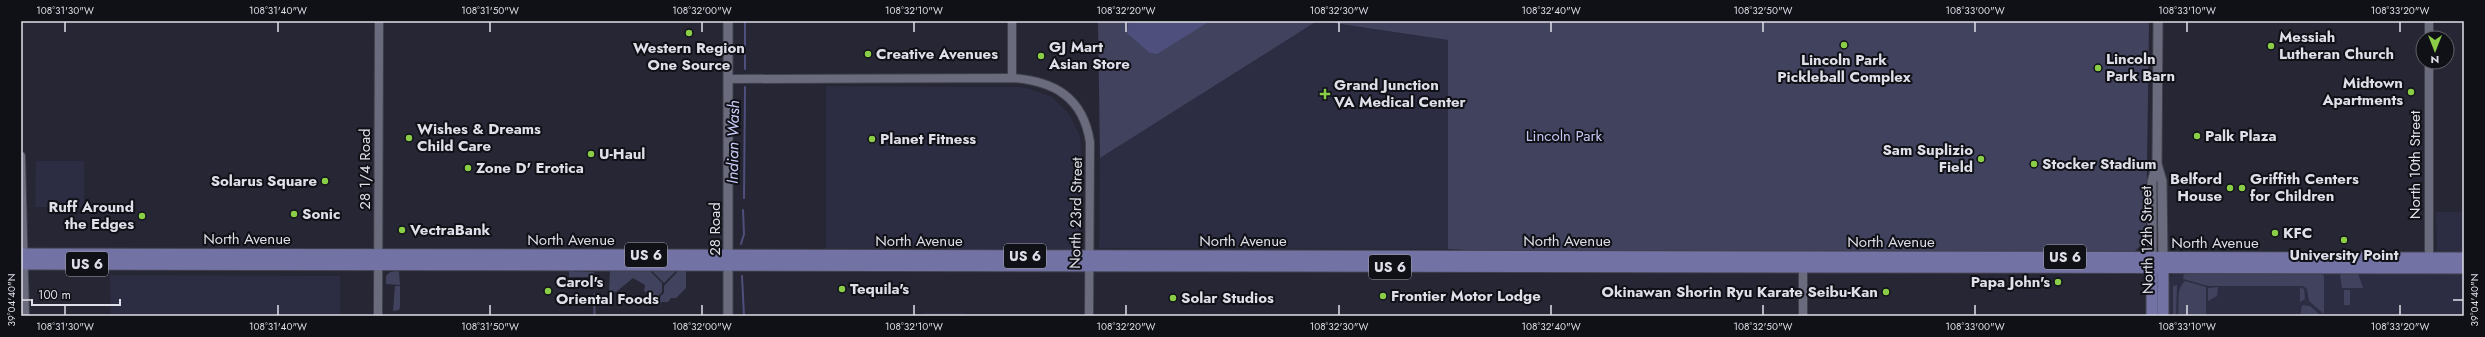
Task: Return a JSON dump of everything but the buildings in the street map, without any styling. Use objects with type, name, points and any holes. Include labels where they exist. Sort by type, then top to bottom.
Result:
[{"type":"main road","name":"28 Road","points":[[728,21],[728,316]]},
{"type":"main road","name":"North 12th Street","points":[[2158,21],[2157,163],[2152,182],[2157,263],[2163,316]]},
{"type":"main road","name":"North Avenue","points":[[22,259],[145,259],[167,254],[337,254],[378,259]]},
{"type":"main road","points":[[201,264],[207,254]]},
{"type":"main road","points":[[241,264],[256,260],[284,260],[292,254]]},
{"type":"main road","points":[[286,264],[297,260],[316,260],[337,254]]},
{"type":"main road","name":"North Avenue","points":[[22,259],[70,264],[115,259],[201,264],[286,264],[378,259],[506,260],[597,255],[655,255],[774,266],[785,262],[823,261],[1341,262],[1430,256],[1473,256],[1627,262]]},
{"type":"main road","points":[[548,265],[565,261],[590,261],[597,255]]},
{"type":"main road","points":[[603,265],[612,260],[634,261],[655,255]]},
{"type":"main road","name":"North Avenue","points":[[506,260],[548,265],[603,265],[729,261],[857,261],[874,256],[1090,261],[1222,267],[1276,261],[1298,261],[1303,256],[1379,267],[1439,267],[1627,262],[1803,262],[1979,258],[2157,263],[2264,268],[2333,268],[2427,263],[2464,258]]},
{"type":"main road","points":[[1379,267],[1397,263],[1422,263],[1430,256]]},
{"type":"main road","points":[[1439,267],[1445,261],[1460,261],[1473,256]]},
{"type":"main road","points":[[1928,268],[1936,263],[1960,263],[1979,258]]},
{"type":"main road","name":"North Avenue","points":[[1803,262],[1928,268],[2300,258],[2383,258],[2464,268]]},
{"type":"main road","points":[[2264,268],[2278,264],[2293,264],[2300,258]]},
{"type":"main road","points":[[2333,268],[2341,263],[2371,263],[2383,258]]},
{"type":"main road","name":"North 12th Street","points":[[2152,316],[2157,263]]},
{"type":"street","name":"28 1/4 Road","points":[[378,316],[379,21]]},
{"type":"street","points":[[1012,21],[1012,78]]},
{"type":"street","name":"North 10th Street","points":[[2427,263],[2429,70]]},
{"type":"street","name":"North 23rd Street","points":[[728,79],[1012,78],[1035,80],[1049,85],[1069,98],[1081,112],[1088,127],[1091,146],[1089,316]]},
{"type":"street","points":[[21,156],[22,259],[25,316]]},
{"type":"street","points":[[1803,262],[1803,316]]},
{"type":"shaded area","points":[[1129,21],[1210,21],[1157,54],[1150,53],[1127,33]]},
{"type":"shaded area","name":"Grand Junction VA Medical Center","points":[[1317,21],[1448,40],[1448,249],[1099,248],[1100,158]]},
{"type":"shaded area","points":[[826,86],[1019,87],[1030,89],[1052,97],[1069,114],[1080,136],[1081,248],[1078,250],[949,250],[948,246],[884,245],[884,250],[826,249]]},
{"type":"shaded area","points":[[36,161],[84,161],[84,207],[35,207]]},
{"type":"shaded area","points":[[2436,212],[2464,212],[2464,253],[2437,251]]},
{"type":"shaded area","points":[[2174,272],[2464,272],[2464,316],[2169,316],[2169,280]]},
{"type":"shaded area","points":[[110,275],[340,276],[340,316],[111,316]]},
{"type":"shaded area","points":[[922,313],[966,313],[966,316],[922,316]]},
{"type":"green space","points":[[1098,21],[1317,21],[1100,158]]},
{"type":"green space","name":"Lincoln Park","points":[[1320,21],[2149,21],[2146,240],[2134,252],[1480,251],[1448,249],[1448,40]]},
{"type":"green space","points":[[399,271],[400,285],[386,284],[386,276],[390,272]]},
{"type":"green space","points":[[569,271],[594,272],[596,284],[591,284],[590,277],[569,277]]},
{"type":"green space","points":[[610,271],[650,271],[662,283],[662,292],[656,298],[644,291],[645,285],[633,278],[616,292],[609,291]]},
{"type":"green space","points":[[652,271],[676,271],[664,283]]},
{"type":"green space","points":[[678,271],[686,271],[686,288],[676,298],[671,298],[668,302],[662,302],[658,306],[654,302],[664,293],[664,286]]},
{"type":"green space","points":[[2184,273],[2321,273],[2324,276],[2324,314],[2309,301],[2307,289],[2303,286],[2208,286],[2183,279]]},
{"type":"green space","points":[[2342,273],[2358,273],[2363,288],[2342,288],[2340,275]]},
{"type":"green space","points":[[2185,281],[2206,287],[2206,316],[2178,316],[2179,293]]},
{"type":"green space","points":[[2177,285],[2176,316],[2173,316],[2173,286]]},
{"type":"green space","points":[[395,286],[400,286],[400,307],[399,310],[393,311]]},
{"type":"green space","points":[[2218,287],[2217,296],[2208,301],[2208,288]]},
{"type":"green space","points":[[2300,287],[2304,289],[2305,299],[2300,302]]},
{"type":"green space","points":[[2344,290],[2350,290],[2350,305],[2344,305]]},
{"type":"green space","points":[[595,292],[596,316],[593,316],[593,295]]},
{"type":"green space","points":[[2302,305],[2310,306],[2321,316],[2300,316]]},
{"type":"waterway","name":"Indian Wash","points":[[745,21],[745,69]]},
{"type":"waterway","name":"Indian Wash","points":[[744,198],[745,87]]},
{"type":"waterway","name":"Indian Wash","points":[[741,244],[744,234],[743,210]]},
{"type":"waterway","name":"Indian Wash","points":[[742,276],[744,316]]},
{"type":"place","name":"Western Region One Source","points":[[689,33]]},
{"type":"place","name":"Lincoln Park Pickleball Complex","points":[[1844,45]]},
{"type":"place","name":"Messiah Lutheran Church","points":[[2271,46]]},
{"type":"place","name":"Creative Avenues","points":[[868,54]]},
{"type":"place","name":"GJ Mart Asian Store","points":[[1041,56]]},
{"type":"place","name":"Lincoln Park Barn","points":[[2098,68]]},
{"type":"place","name":"Midtown Apartments","points":[[2411,92]]},
{"type":"place","name":"Grand Junction VA Medical Center","points":[[1325,94]]},
{"type":"place","name":"Palk Plaza","points":[[2197,136]]},
{"type":"place","name":"Wishes & Dreams Child Care","points":[[409,138]]},
{"type":"place","name":"Planet Fitness","points":[[872,139]]},
{"type":"place","name":"U-Haul","points":[[591,154]]},
{"type":"place","name":"Sam Suplizio Field","points":[[1981,159]]},
{"type":"place","name":"Stocker Stadium","points":[[2034,164]]},
{"type":"place","name":"Zone D' Erotica","points":[[468,168]]},
{"type":"place","name":"Solarus Square","points":[[325,181]]},
{"type":"place","name":"Belford House","points":[[2230,188]]},
{"type":"place","name":"Griffith Centers for Children","points":[[2242,188]]},
{"type":"place","name":"Sonic","points":[[294,214]]},
{"type":"place","name":"Ruff Around the Edges","points":[[142,216]]},
{"type":"place","name":"VectraBank","points":[[402,230]]},
{"type":"place","name":"KFC","points":[[2275,233]]},
{"type":"place","name":"University Point","points":[[2344,240]]},
{"type":"place","name":"Papa John's","points":[[2058,282]]},
{"type":"place","name":"Tequila's","points":[[842,289]]},
{"type":"place","name":"Carol's Oriental Foods","points":[[548,291]]},
{"type":"place","name":"Okinawan Shorin Ryu Karate Seibu-Kan","points":[[1886,292]]},
{"type":"place","name":"Frontier Motor Lodge","points":[[1383,296]]},
{"type":"place","name":"Solar Studios","points":[[1173,298]]}]
